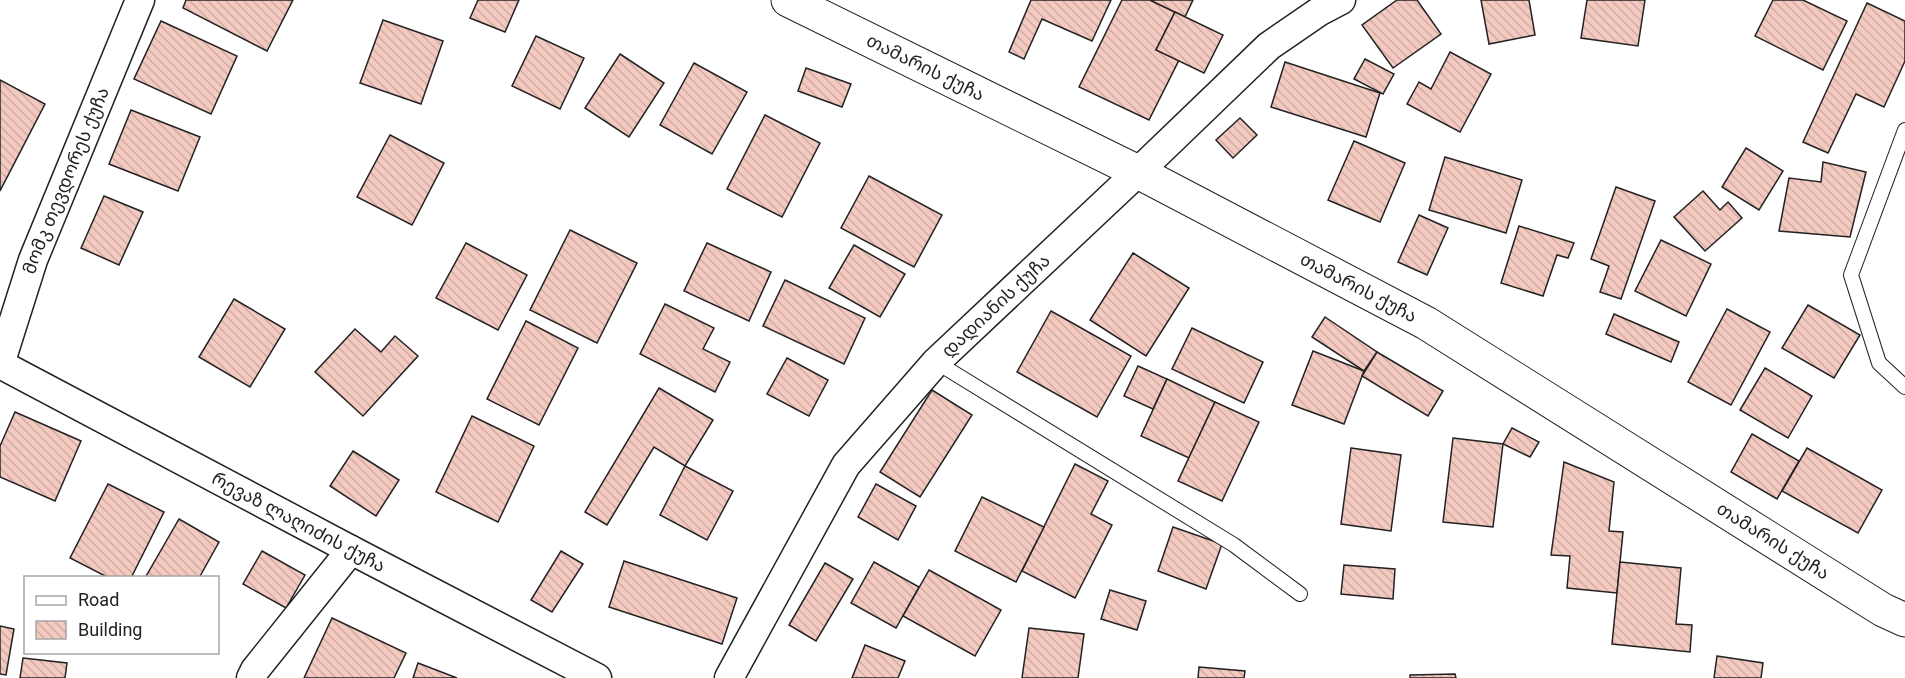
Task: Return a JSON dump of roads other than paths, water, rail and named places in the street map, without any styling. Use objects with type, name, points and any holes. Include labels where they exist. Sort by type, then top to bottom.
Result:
[{"type":"main road","name":"თამარის ქუჩა","points":[[788,0],[1138,172],[1426,323],[1883,610],[1905,620]]},
{"type":"street","name":"მომკ თევდორეს ქუჩა","points":[[0,364],[33,260],[140,0]]},
{"type":"street","name":"დადიანის ქუჩა","points":[[729,678],[846,465],[936,362],[1269,46],[1320,11],[1341,0]]},
{"type":"street","name":"რევაზ ლაღიძის ქუჩა","points":[[0,364],[597,678]]},
{"type":"street","points":[[251,678],[351,550]]},
{"type":"lane","points":[[1905,130],[1851,275],[1879,363],[1905,387]]},
{"type":"lane","points":[[936,362],[1234,545],[1300,594]]}]
